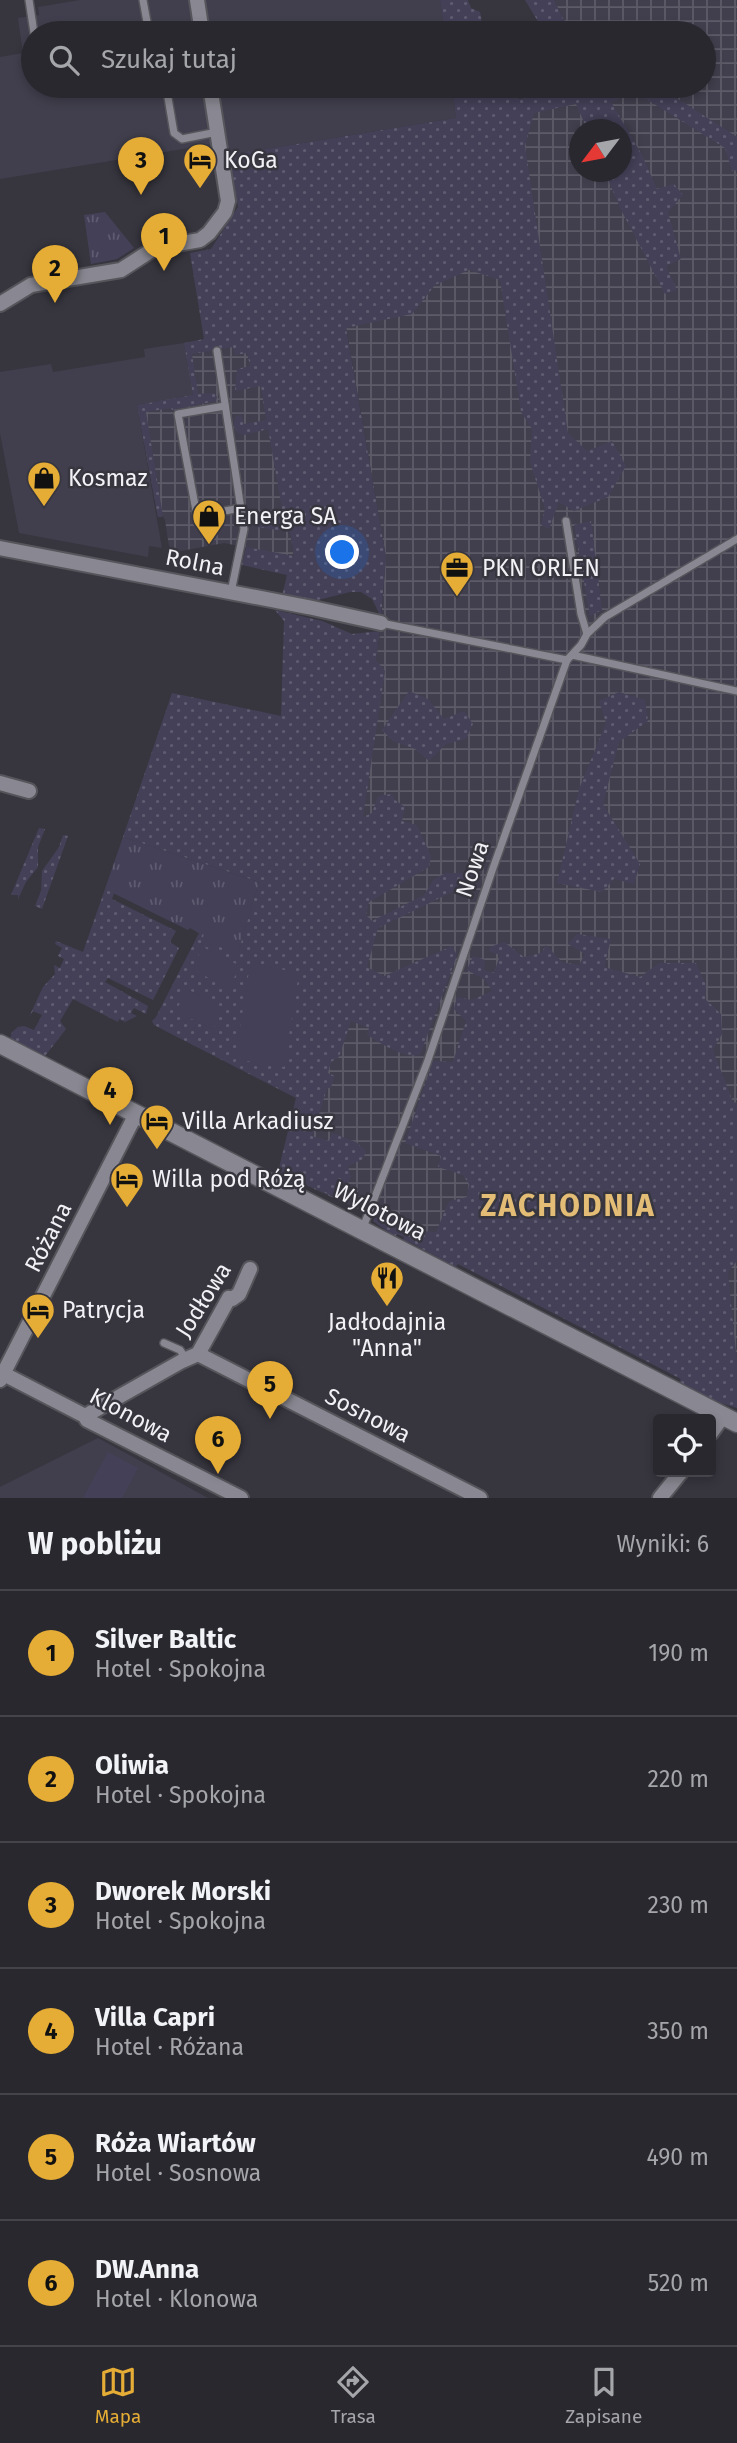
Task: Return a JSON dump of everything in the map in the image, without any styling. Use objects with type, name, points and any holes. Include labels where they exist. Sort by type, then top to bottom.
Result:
[{"type":"street","points":[[197,0],[200,21]]},
{"type":"street","points":[[0,304],[31,285],[121,270],[155,248],[195,242],[205,237],[225,212],[228,201],[212,98]]},
{"type":"street","name":"Rolna","points":[[0,548],[380,622]]},
{"type":"street","points":[[0,783],[29,791]]},
{"type":"street","name":"Wylotowa","points":[[0,1044],[730,1420]]},
{"type":"street","name":"Różana","points":[[1,1376],[136,1114]]},
{"type":"street","name":"Jodłowa","points":[[85,1416],[192,1356],[229,1298],[239,1294],[250,1269]]},
{"type":"street","name":"Sosnowa","points":[[192,1356],[480,1498]]},
{"type":"street","name":"Klonowa","points":[[1,1376],[85,1416],[88,1420],[241,1498]]},
{"type":"street","points":[[660,1498],[677,1477]]},
{"type":"lane","points":[[29,0],[32,21]]},
{"type":"lane","points":[[143,0],[147,21]]},
{"type":"lane","points":[[168,98],[174,133],[182,139],[217,132]]},
{"type":"lane","points":[[217,351],[244,529],[231,592]]},
{"type":"lane","points":[[225,406],[178,414],[197,516],[241,508]]},
{"type":"lane","points":[[566,521],[581,614],[587,634]]},
{"type":"lane","name":"Nowa","points":[[362,1230],[427,1063],[492,871],[569,658],[587,634],[605,617],[737,539]]},
{"type":"lane","points":[[380,622],[737,691]]},
{"type":"lane","points":[[164,1343],[192,1356]]},
{"type":"shaded area","points":[[80,0],[191,0],[195,21],[21,21],[21,39],[18,18],[39,15],[38,7]]},
{"type":"shaded area","points":[[204,0],[440,0],[443,21],[208,21]]},
{"type":"shaded area","points":[[554,0],[737,0],[737,1404],[376,1217],[294,1180],[380,634],[386,557],[327,218],[519,99],[716,98],[716,21],[564,21]]},
{"type":"shaded area","points":[[21,53],[21,98],[207,98],[213,144],[0,179],[0,57]]},
{"type":"shaded area","points":[[220,98],[454,98],[456,118],[229,155]]},
{"type":"shaded area","name":"Energa SA","points":[[258,331],[294,557],[224,543],[170,553],[165,520],[163,516],[158,517],[137,405],[193,395],[184,343]]},
{"type":"shaded area","points":[[184,343],[193,395],[137,405],[162,548],[149,546],[148,557],[19,533],[0,433],[0,372],[51,364],[53,372],[145,357],[144,349]]},
{"type":"shaded area","points":[[98,1438],[208,1498],[0,1498],[0,1487]]},
{"type":"green space","points":[[440,0],[468,0],[471,8],[480,12],[482,21],[443,21]]},
{"type":"green space","points":[[525,0],[554,0],[564,21],[538,21]]},
{"type":"green space","points":[[454,98],[622,98],[611,102],[621,119],[583,119],[576,104],[534,113],[525,146],[568,433],[587,451],[612,441],[626,466],[608,497],[574,511],[559,502],[549,529],[541,525],[545,509],[530,462],[532,429],[521,412],[500,280],[469,270],[435,285],[412,314],[346,328],[386,557],[381,617],[372,599],[361,592],[318,600],[282,596],[287,575],[242,565],[246,547],[294,556],[290,532],[251,526],[254,515],[282,508],[268,429],[244,435],[237,432],[233,425],[236,417],[241,414],[244,424],[266,420],[261,386],[235,391],[237,369],[250,366],[247,353],[235,355],[233,347],[192,354],[198,394],[214,393],[216,401],[146,412],[163,516],[158,517],[137,405],[193,395],[184,343],[204,339],[190,253],[211,249],[238,207],[229,155],[456,118]]},
{"type":"green space","points":[[645,98],[677,98],[737,137],[737,170],[732,171],[725,148]]},
{"type":"green space","points":[[632,138],[657,189],[674,184],[683,195],[668,212],[681,259],[666,266],[677,290],[665,294],[609,182],[632,182]]},
{"type":"green space","points":[[105,212],[134,248],[117,259],[91,264],[84,215]]},
{"type":"green space","points":[[591,521],[602,610],[590,616],[574,525]]},
{"type":"green space","points":[[275,610],[322,621],[352,634],[380,631],[376,660],[385,671],[363,817],[372,813],[378,796],[392,794],[395,800],[405,807],[402,821],[417,825],[431,856],[429,867],[369,902],[366,915],[372,921],[424,895],[434,879],[446,873],[479,873],[479,879],[378,928],[367,967],[384,976],[452,946],[457,955],[420,1055],[392,1050],[367,1035],[369,1028],[351,1021],[339,1057],[331,1062],[328,1073],[335,1076],[331,1087],[327,1089],[312,1136],[329,1141],[332,1133],[356,1142],[366,1151],[363,1159],[348,1166],[351,1177],[339,1199],[278,1172],[296,1098],[154,1025],[152,1021],[199,933],[237,955],[259,882],[123,837],[172,693],[281,716],[284,621]]},
{"type":"green space","points":[[409,691],[428,699],[444,719],[464,711],[473,724],[466,739],[446,744],[429,761],[415,749],[393,741],[382,730]]},
{"type":"green space","points":[[619,692],[645,700],[648,721],[619,742],[603,804],[640,864],[634,884],[614,879],[602,892],[557,883],[579,789],[606,723],[599,701]]},
{"type":"green space","points":[[39,828],[45,829],[38,847],[38,867],[26,882],[18,899],[18,895],[11,895]]},
{"type":"green space","points":[[63,835],[68,836],[42,909],[35,906],[41,891],[42,871],[59,847]]},
{"type":"green space","points":[[123,837],[259,882],[237,956],[190,928],[188,930],[105,889]]},
{"type":"green space","points":[[105,889],[114,893],[112,899],[176,931],[170,942],[179,948],[153,1000],[108,978],[105,982],[148,1006],[146,1014],[134,1008],[131,1013],[137,1016],[125,1022],[119,1019],[118,1022],[73,999],[60,1021],[66,1029],[45,1056],[10,1039],[12,1032],[18,1027],[34,1030],[42,1015],[33,1011],[29,1017],[43,987],[55,974],[54,965],[60,968],[64,959],[58,956],[62,948],[55,944],[56,941],[83,952]]},
{"type":"green space","points":[[577,934],[611,939],[604,967],[640,977],[659,963],[696,963],[706,985],[705,999],[721,1014],[722,1034],[713,1050],[733,1102],[737,1103],[737,1261],[728,1272],[737,1363],[737,1408],[714,1401],[679,1383],[681,1379],[458,1264],[456,1267],[403,1241],[404,1237],[397,1234],[395,1237],[373,1221],[380,1205],[411,1220],[421,1231],[436,1232],[449,1201],[467,1197],[469,1184],[463,1175],[438,1167],[441,1156],[405,1143],[433,1061],[453,1062],[466,1021],[454,1009],[457,997],[472,1000],[492,991],[485,980],[467,970],[473,956],[485,960],[484,970],[494,973],[500,955],[489,951],[490,947],[504,942],[524,957],[541,953],[546,945],[562,962],[579,965],[585,954],[568,944]]},
{"type":"green space","points":[[203,947],[240,966],[229,988],[191,969]]},
{"type":"green space","points":[[250,965],[299,972],[284,1067],[235,1059]]},
{"type":"green space","points":[[187,989],[224,1008],[213,1030],[176,1011]]},
{"type":"green space","points":[[108,1452],[138,1468],[122,1498],[83,1498]]},
{"type":"place","name":"KoGa","points":[[200,190]]},
{"type":"place","name":"Dworek Morski","points":[[141,195]]},
{"type":"place","name":"Silver Baltic","points":[[164,271]]},
{"type":"place","name":"Oliwia","points":[[55,303]]},
{"type":"place","name":"Kosmaz","points":[[44,508]]},
{"type":"place","name":"Energa SA","points":[[209,546]]},
{"type":"place","name":"PKN ORLEN","points":[[457,598]]},
{"type":"place","name":"Villa Capri","points":[[110,1125]]},
{"type":"place","name":"Villa Arkadiusz","points":[[157,1151]]},
{"type":"place","name":"Willa pod Różą","points":[[127,1209]]},
{"type":"place","name":"Jadłodajnia \"Anna\"","points":[[387,1308]]},
{"type":"place","name":"Patrycja","points":[[38,1340]]},
{"type":"place","name":"Róża Wiartów","points":[[270,1419]]},
{"type":"place","name":"DW.Anna","points":[[218,1474]]},
{"type":"district","name":"ZACHODNIA","points":[[568,1206]]}]
